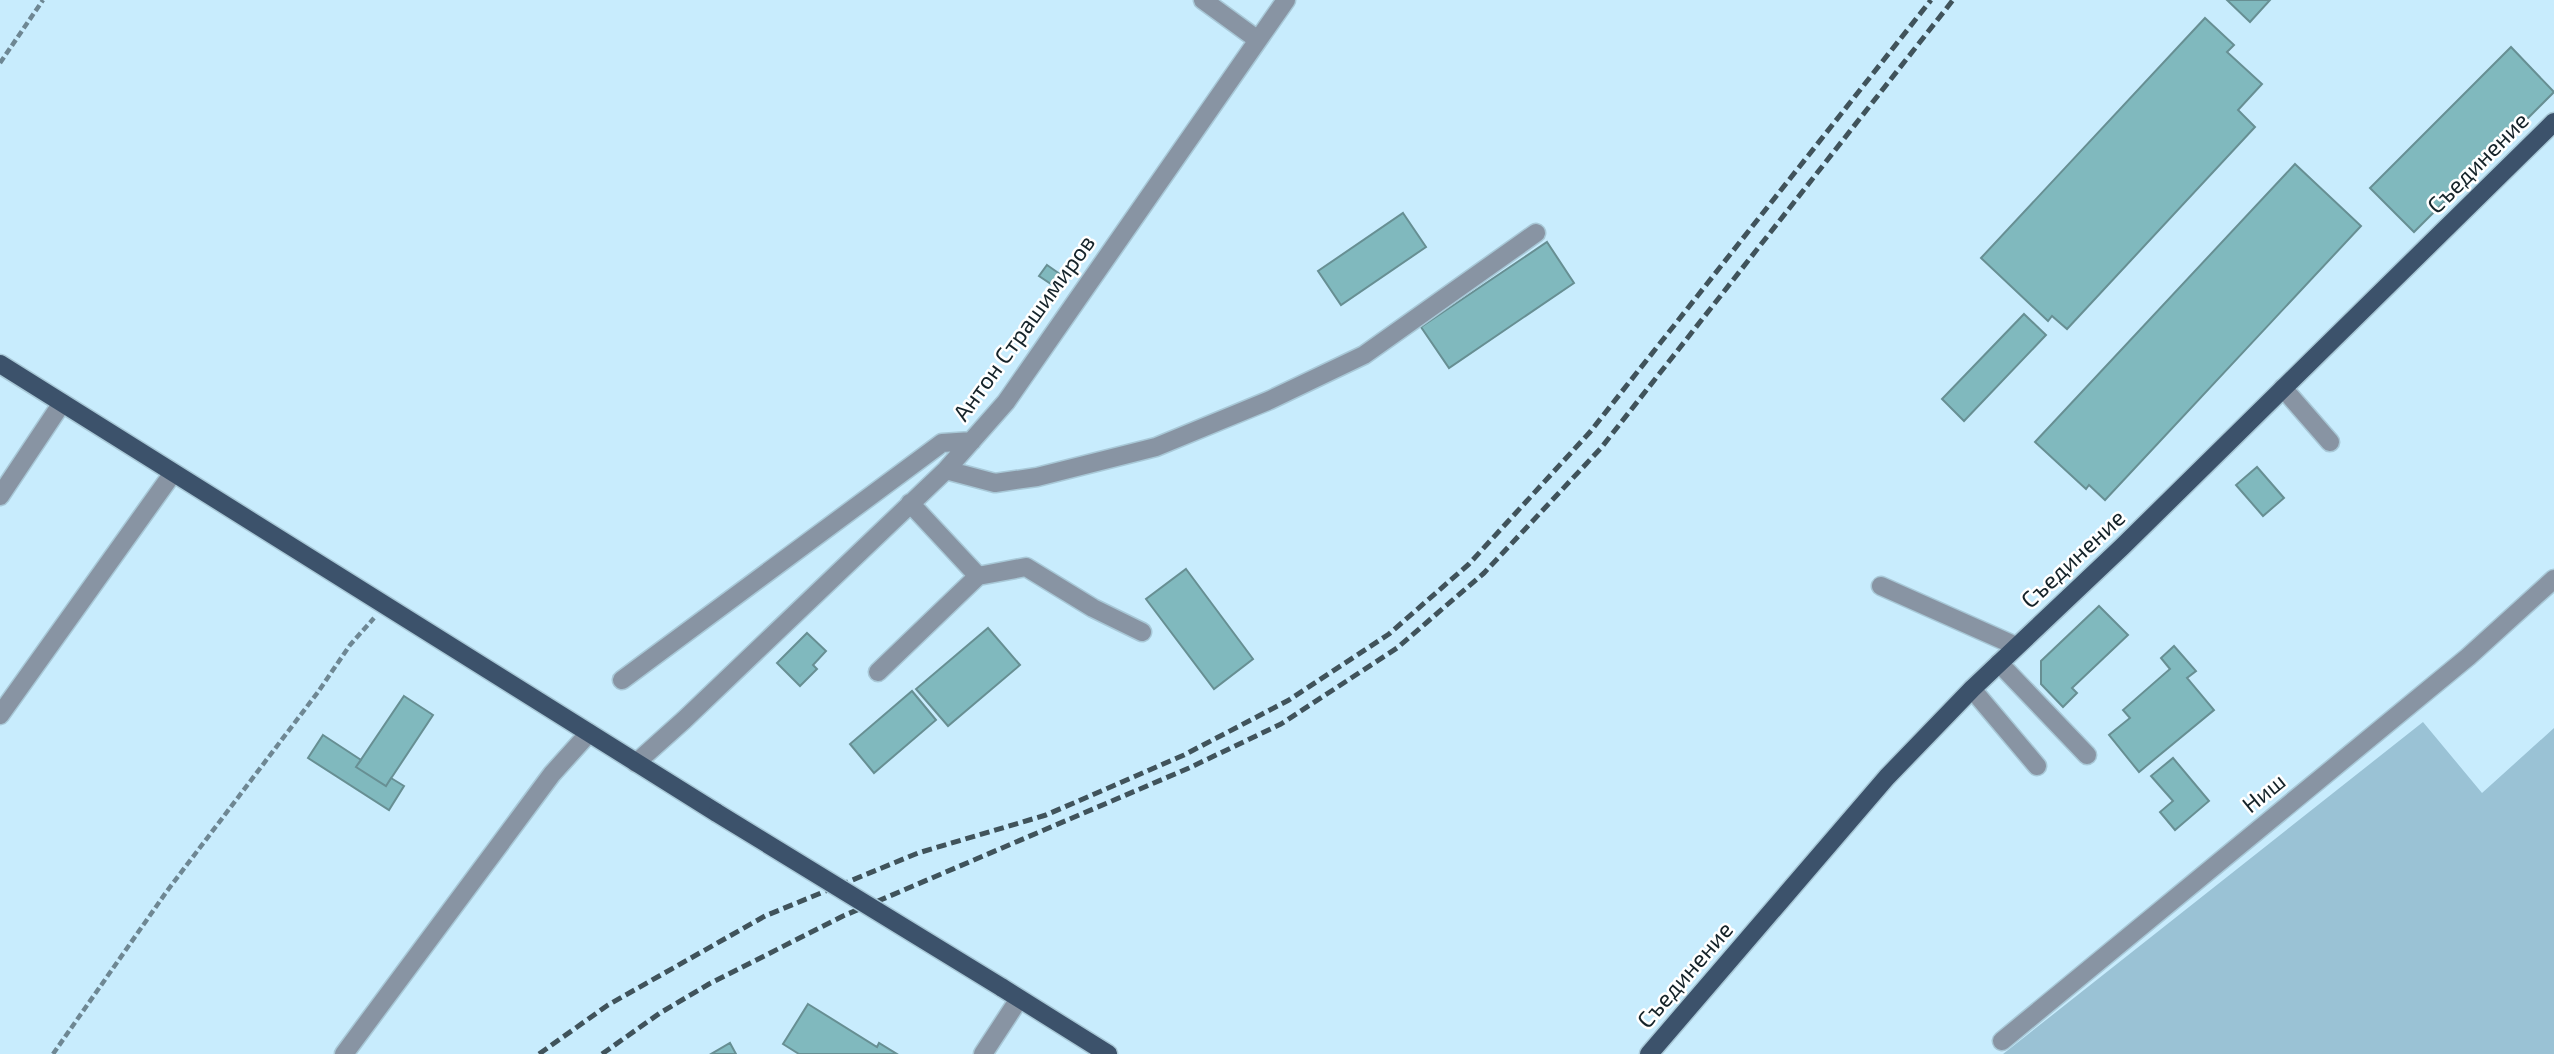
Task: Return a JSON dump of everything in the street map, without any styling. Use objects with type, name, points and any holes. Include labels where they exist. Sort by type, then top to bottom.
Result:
[{"type":"main road","name":"Съединение","points":[[1649,1054],[1887,776],[1972,689],[2550,132]]},
{"type":"main road","points":[[0,364],[636,763],[1108,1054]]},
{"type":"street","points":[[1203,0],[1258,40]]},
{"type":"street","name":"Антон Страшимиров","points":[[636,763],[946,470],[1006,402],[1286,0]]},
{"type":"street","points":[[946,470],[995,483],[1037,477],[1156,447],[1270,400],[1364,355],[1536,233]]},
{"type":"street","points":[[2283,388],[2330,442]]},
{"type":"street","points":[[0,496],[62,403]]},
{"type":"street","points":[[622,680],[942,443],[972,441]]},
{"type":"street","points":[[0,715],[173,472]]},
{"type":"street","points":[[910,503],[978,576]]},
{"type":"street","points":[[878,672],[978,576],[1026,567],[1093,608],[1142,632]]},
{"type":"street","name":"Ниш","points":[[2002,1041],[2468,657],[2554,579]]},
{"type":"street","points":[[1881,586],[2016,646]]},
{"type":"street","points":[[1999,663],[2087,755]]},
{"type":"street","points":[[1972,689],[2037,766]]},
{"type":"street","points":[[344,1054],[552,774],[589,733]]},
{"type":"street","points":[[983,1054],[1020,999]]},
{"type":"path","points":[[0,63],[43,0]]},
{"type":"path","points":[[53,1054],[167,891],[318,692],[350,645],[386,606]]},
{"type":"shaded area","points":[[2423,722],[2482,793],[2554,728],[2554,1054],[2003,1054]]},
{"type":"building","points":[[2227,0],[2270,0],[2250,22]]},
{"type":"building","points":[[2205,18],[2234,45],[2227,52],[2262,84],[2238,110],[2255,127],[2067,329],[2052,316],[2048,321],[1981,258]]},
{"type":"building","points":[[2511,47],[2554,92],[2414,232],[2370,188]]},
{"type":"building","points":[[2295,164],[2361,226],[2105,500],[2089,485],[2086,489],[2035,442]]},
{"type":"building","points":[[1403,213],[1426,247],[1341,305],[1318,271]]},
{"type":"building","points":[[1547,242],[1574,283],[1449,368],[1421,327]]},
{"type":"building","points":[[1047,265],[1067,279],[1060,290],[1039,276]]},
{"type":"building","points":[[2024,314],[2046,335],[1964,421],[1942,399]]},
{"type":"building","points":[[2257,467],[2284,498],[2263,516],[2236,485]]},
{"type":"building","points":[[1186,569],[1253,659],[1214,689],[1146,599]]},
{"type":"building","points":[[2099,606],[2128,635],[2072,688],[2077,693],[2063,707],[2041,684],[2041,661]]},
{"type":"building","points":[[988,628],[1020,665],[948,726],[916,689]]},
{"type":"building","points":[[807,633],[826,651],[813,665],[817,669],[800,686],[777,663]]},
{"type":"building","points":[[2174,646],[2196,671],[2187,678],[2214,710],[2139,772],[2109,735],[2130,718],[2123,710],[2170,669],[2161,658]]},
{"type":"building","points":[[912,691],[936,720],[874,773],[850,744]]},
{"type":"building","points":[[404,696],[433,715],[386,786],[356,767]]},
{"type":"building","points":[[323,735],[361,760],[356,767],[386,786],[391,778],[404,786],[389,810],[308,758]]},
{"type":"building","points":[[2173,758],[2209,801],[2175,830],[2160,812],[2173,801],[2151,776]]},
{"type":"building","points":[[808,1004],[877,1047],[879,1043],[897,1054],[799,1054],[783,1044]]},
{"type":"building","points":[[730,1043],[736,1054],[711,1054]]},
{"type":"railway","points":[[539,1054],[608,1005],[765,916],[918,853],[1046,815],[1184,755],[1289,700],[1389,634],[1469,564],[1590,432],[1931,0]]},
{"type":"railway","points":[[602,1054],[660,1013],[709,984],[843,916],[1189,768],[1281,724],[1397,648],[1484,573],[1601,448],[1953,0]]}]
